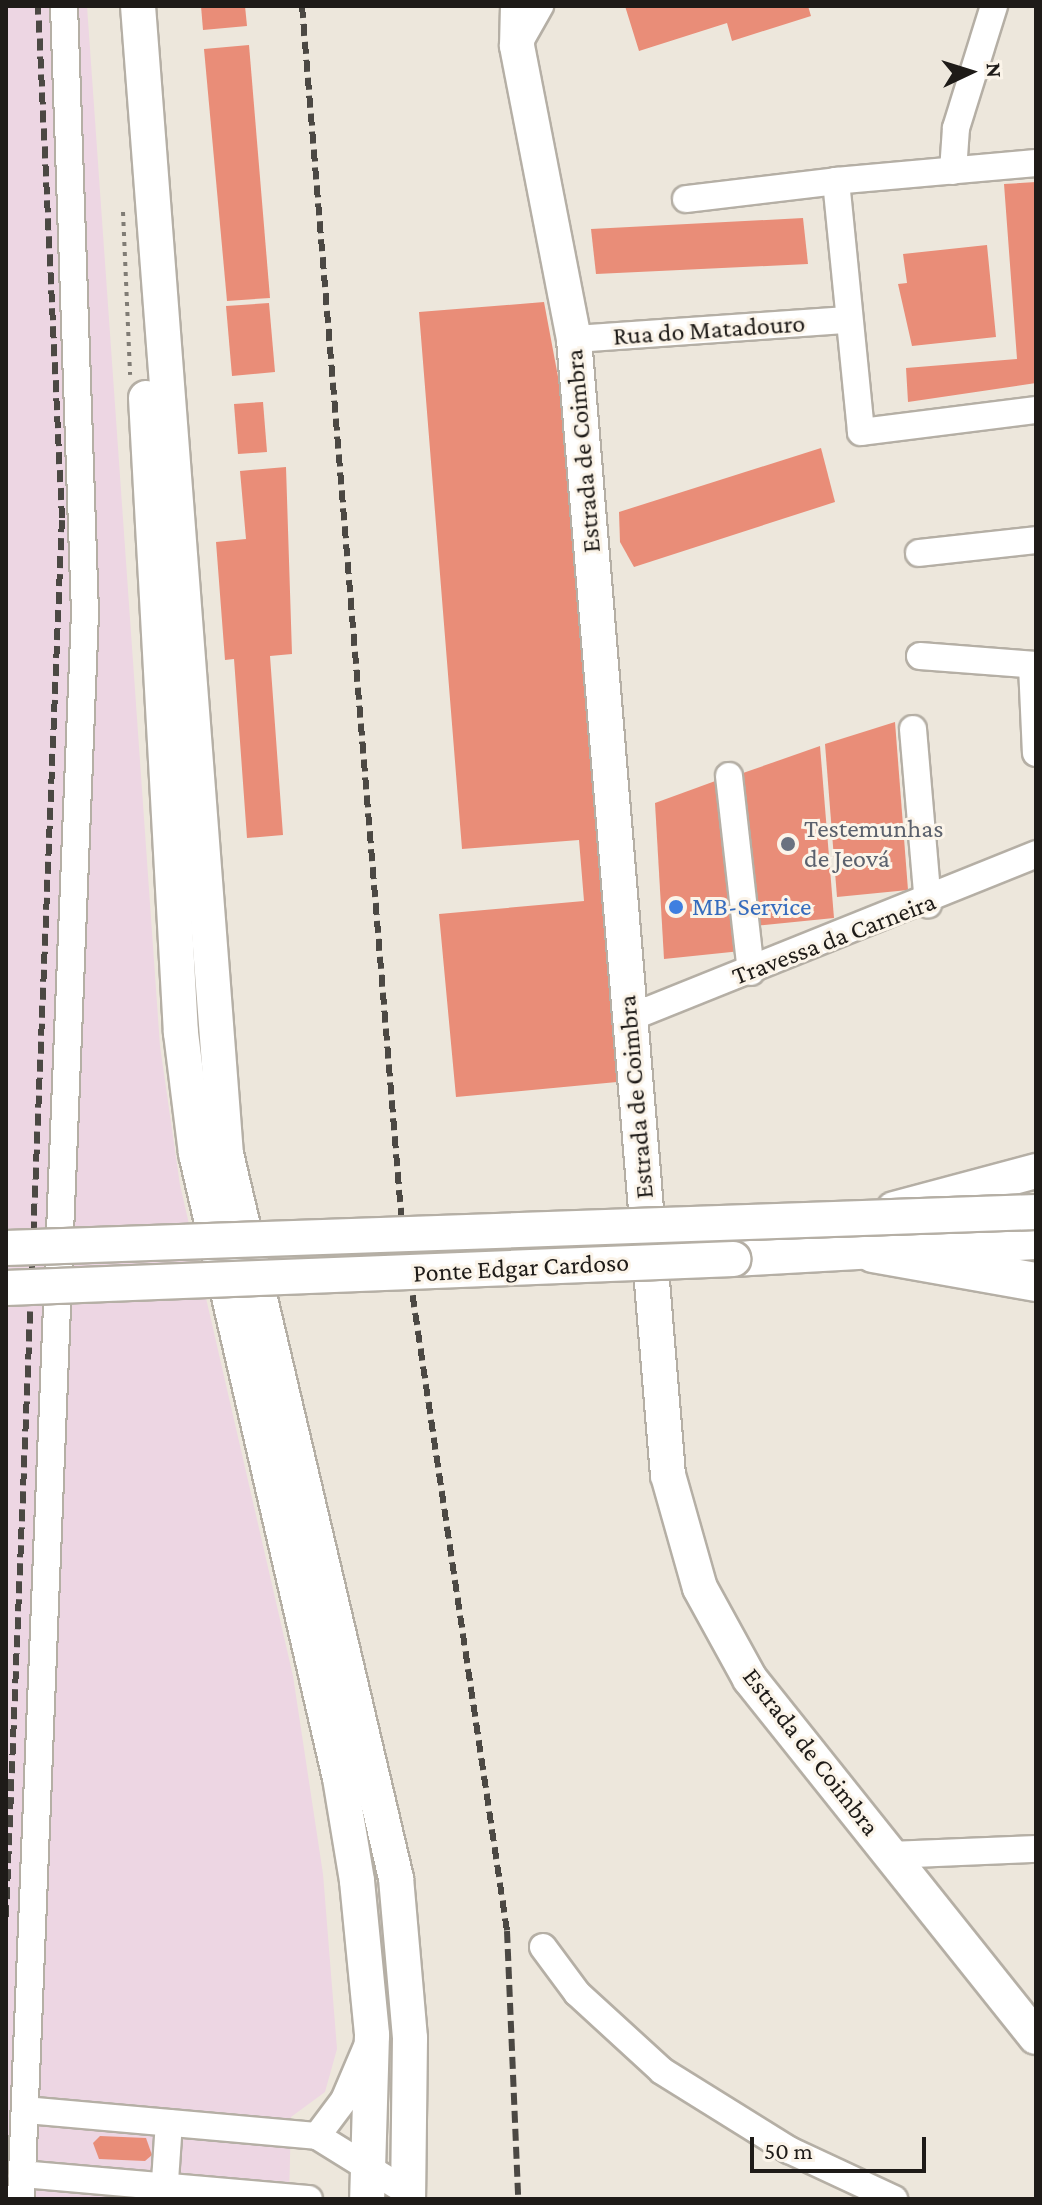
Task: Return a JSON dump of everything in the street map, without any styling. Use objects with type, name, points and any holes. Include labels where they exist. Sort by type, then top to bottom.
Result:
[{"type":"highway","points":[[873,1253],[1036,1282]]},
{"type":"main road","points":[[130,6],[197,1030],[396,1878],[410,2038],[409,2196]]},
{"type":"main road","points":[[138,6],[197,1030],[196,1153],[340,1778],[372,2035],[369,2183]]},
{"type":"main road","points":[[517,46],[518,6]]},
{"type":"main road","points":[[517,46],[527,6]]},
{"type":"main road","name":"Estrada de Coimbra","points":[[517,46],[574,339],[668,1475],[700,1588],[750,1679],[1036,2037]]},
{"type":"main road","points":[[866,1216],[1036,1171]]},
{"type":"main road","name":"Ponte Edgar Cardoso","points":[[6,1248],[1036,1212]]},
{"type":"main road","name":"Ponte Edgar Cardoso","points":[[6,1288],[873,1253],[1036,1242]]},
{"type":"street","points":[[64,6],[85,613],[22,2186],[165,2181],[309,2199]]},
{"type":"street","points":[[517,46],[540,6]]},
{"type":"street","points":[[953,171],[956,128],[994,6]]},
{"type":"street","points":[[686,199],[836,181],[1036,163]]},
{"type":"street","points":[[836,181],[845,320],[861,432],[1036,410]]},
{"type":"street","name":"Rua do Matadouro","points":[[574,339],[845,320]]},
{"type":"street","points":[[919,553],[1036,540]]},
{"type":"street","points":[[920,656],[1034,666],[1036,753]]},
{"type":"street","points":[[913,729],[928,904]]},
{"type":"street","points":[[729,776],[751,972]]},
{"type":"street","name":"Travessa da Carneira","points":[[629,1018],[928,904],[1036,854]]},
{"type":"street","points":[[891,1855],[1036,1849]]},
{"type":"street","points":[[543,1947],[583,2000],[662,2071],[789,2150],[894,2199]]},
{"type":"street","points":[[317,2136],[344,2100],[372,2035]]},
{"type":"street","points":[[26,2110],[317,2136],[369,2183],[409,2196]]},
{"type":"street","points":[[165,2181],[169,2123]]},
{"type":"shaded area","points":[[6,6],[87,6],[160,1046],[180,1185],[293,1676],[323,1874],[337,2049],[325,2092],[291,2117],[289,2199],[6,2199]]},
{"type":"building","points":[[201,6],[245,6],[247,26],[203,30]]},
{"type":"building","points":[[625,6],[808,6],[811,16],[732,41],[727,23],[639,51]]},
{"type":"building","points":[[249,45],[270,298],[227,301],[204,49]]},
{"type":"building","points":[[1036,182],[1036,383],[908,402],[906,368],[1017,359],[1004,184]]},
{"type":"building","points":[[803,218],[808,264],[596,274],[591,229]]},
{"type":"building","points":[[987,245],[996,337],[912,346],[898,284],[907,283],[903,254]]},
{"type":"building","points":[[544,302],[562,398],[617,1082],[456,1097],[439,914],[584,901],[579,840],[462,849],[419,312]]},
{"type":"building","points":[[269,303],[275,372],[232,376],[226,306]]},
{"type":"building","points":[[263,402],[267,452],[238,454],[234,404]]},
{"type":"building","points":[[821,448],[835,502],[634,567],[620,542],[619,512]]},
{"type":"building","points":[[286,467],[292,654],[270,656],[283,835],[247,838],[234,659],[225,660],[216,542],[246,539],[240,471]]},
{"type":"building","points":[[895,722],[908,890],[837,897],[825,744]]},
{"type":"building","points":[[820,746],[834,918],[754,926],[743,773]]},
{"type":"building","points":[[729,776],[741,951],[664,959],[655,803]]},
{"type":"building","points":[[100,2136],[146,2138],[152,2155],[145,2161],[99,2159],[93,2143]]},
{"type":"railway","points":[[6,1917],[62,518],[38,6]]},
{"type":"railway","points":[[302,6],[402,1224],[507,1931],[518,2199]]},
{"type":"place","name":"Testemunhas de Jeová","points":[[788,844]]},
{"type":"place","name":"MB-Service","points":[[676,907]]}]
